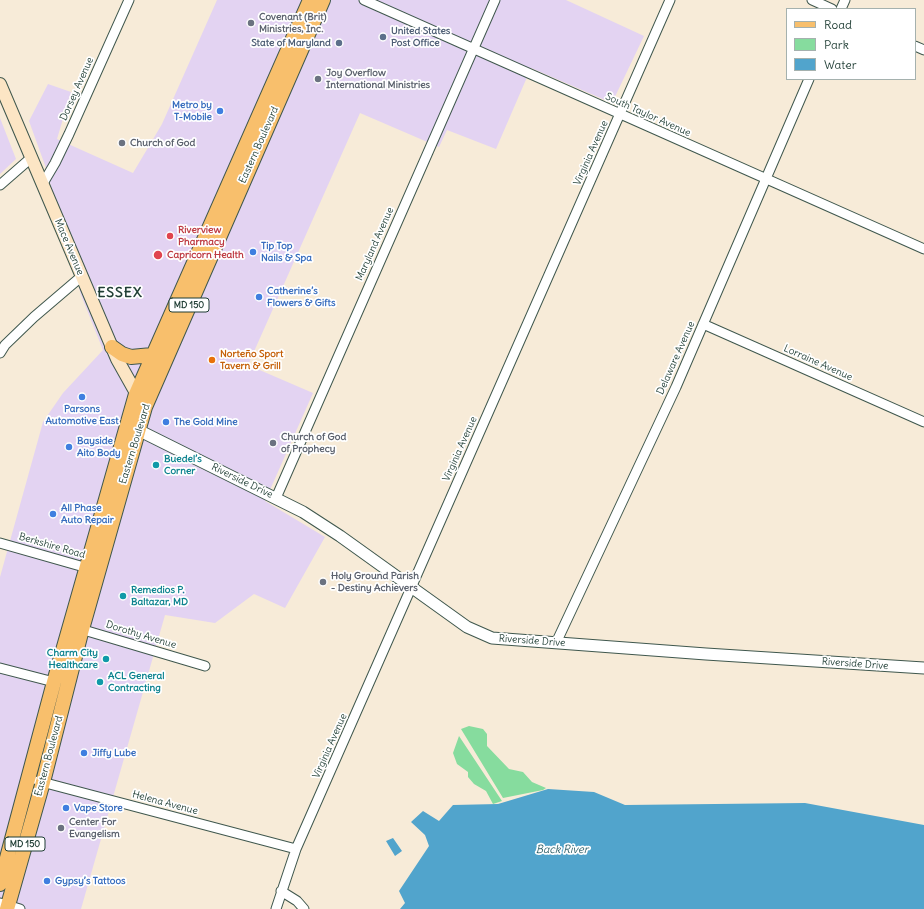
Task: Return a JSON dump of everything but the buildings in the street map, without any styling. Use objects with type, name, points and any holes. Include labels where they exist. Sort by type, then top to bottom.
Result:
[{"type":"main road","name":"Eastern Boulevard","points":[[132,427],[145,407],[310,0]]},
{"type":"main road","name":"Eastern Boulevard","points":[[9,907],[43,782],[61,684],[132,427],[136,394],[152,355],[228,200],[323,0]]},
{"type":"main road","name":"Mace Avenue","points":[[0,84],[112,348],[136,394],[145,407]]},
{"type":"main road","points":[[112,348],[131,357],[152,355]]},
{"type":"main road","name":"Eastern Boulevard","points":[[0,884],[28,778],[61,684]]},
{"type":"street","name":"Dorsey Avenue","points":[[42,184],[61,151],[129,0]]},
{"type":"street","name":"South Taylor Avenue","points":[[364,0],[924,249]]},
{"type":"street","name":"Maryland Avenue","points":[[276,498],[495,0]]},
{"type":"street","name":"Virginia Avenue","points":[[276,909],[296,848],[670,0]]},
{"type":"street","points":[[812,0],[830,8]]},
{"type":"street","name":"Delaware Avenue","points":[[556,643],[603,545],[703,324],[809,80]]},
{"type":"street","points":[[0,185],[31,158]]},
{"type":"street","points":[[0,353],[5,345],[34,317],[82,276]]},
{"type":"street","name":"Lorraine Avenue","points":[[703,324],[924,422]]},
{"type":"street","name":"Riverside Drive","points":[[132,427],[276,498],[334,532],[411,588],[480,634],[506,640],[924,668]]},
{"type":"street","name":"Berkshire Road","points":[[0,543],[92,569]]},
{"type":"street","name":"Dorothy Avenue","points":[[76,627],[205,666]]},
{"type":"street","points":[[0,668],[61,684]]},
{"type":"street","name":"Helena Avenue","points":[[28,778],[296,848]]},
{"type":"street","points":[[281,891],[297,901],[304,909]]},
{"type":"shaded area","points":[[217,0],[566,0],[644,36],[612,103],[531,68],[496,149],[447,130],[439,147],[360,113],[248,365],[313,393],[265,501],[325,537],[285,608],[254,594],[215,623],[165,615],[81,909],[0,909],[0,577],[43,422],[63,393],[103,350],[81,295],[46,168],[29,121],[48,84],[71,92],[57,139],[133,173],[162,124]]},
{"type":"shaded area","points":[[0,118],[16,159],[0,174]]},
{"type":"green space","points":[[469,726],[483,729],[487,734],[487,746],[509,769],[523,772],[532,782],[546,788],[543,790],[503,798],[461,729]]},
{"type":"green space","points":[[459,736],[502,801],[493,804],[486,791],[474,784],[468,777],[468,772],[457,764],[453,753]]},
{"type":"water","name":"Back River","points":[[548,789],[594,792],[625,805],[805,803],[924,825],[924,909],[400,909],[405,903],[399,891],[429,846],[425,835],[411,822],[423,811],[439,821],[453,805],[498,804]]},
{"type":"water","points":[[393,838],[402,851],[395,856],[386,841]]},
{"type":"place","name":"Covenant (Brit) Ministries, Inc.","points":[[251,23]]},
{"type":"place","name":"United States Post Office","points":[[383,37]]},
{"type":"place","name":"State of Maryland","points":[[339,43]]},
{"type":"place","name":"Joy Overflow International Ministries","points":[[318,79]]},
{"type":"place","name":"Metro by T-Mobile","points":[[220,111]]},
{"type":"place","name":"Church of God","points":[[122,143]]},
{"type":"place","name":"Riverview Pharmacy","points":[[170,236]]},
{"type":"place","name":"Tip Top Nails & Spa","points":[[253,252]]},
{"type":"place","name":"Capricorn Health","points":[[158,255]]},
{"type":"place","name":"Catherine’s Flowers & Gifts","points":[[259,297]]},
{"type":"place","name":"Norteño Sport Tavern & Grill","points":[[212,360]]},
{"type":"place","name":"Parsons Automotive East","points":[[82,397]]},
{"type":"place","name":"The Gold Mine","points":[[166,422]]},
{"type":"place","name":"Church of God of Prophecy","points":[[273,443]]},
{"type":"place","name":"Bayside Aito Body","points":[[69,447]]},
{"type":"place","name":"Buedel’s Corner","points":[[156,465]]},
{"type":"place","name":"All Phase Auto Repair","points":[[53,514]]},
{"type":"place","name":"Holy Ground Parish - Destiny Achievers","points":[[323,582]]},
{"type":"place","name":"Remedios P. Baltazar, MD","points":[[123,596]]},
{"type":"place","name":"Charm City Healthcare","points":[[106,659]]},
{"type":"place","name":"ACL General Contracting","points":[[100,682]]},
{"type":"place","name":"Jiffy Lube","points":[[84,753]]},
{"type":"place","name":"Vape Store","points":[[66,808]]},
{"type":"place","name":"Center For Evangelism","points":[[61,828]]},
{"type":"place","name":"Gypsy’s Tattoos","points":[[47,881]]},
{"type":"district","name":"ESSEX","points":[[120,293]]}]
